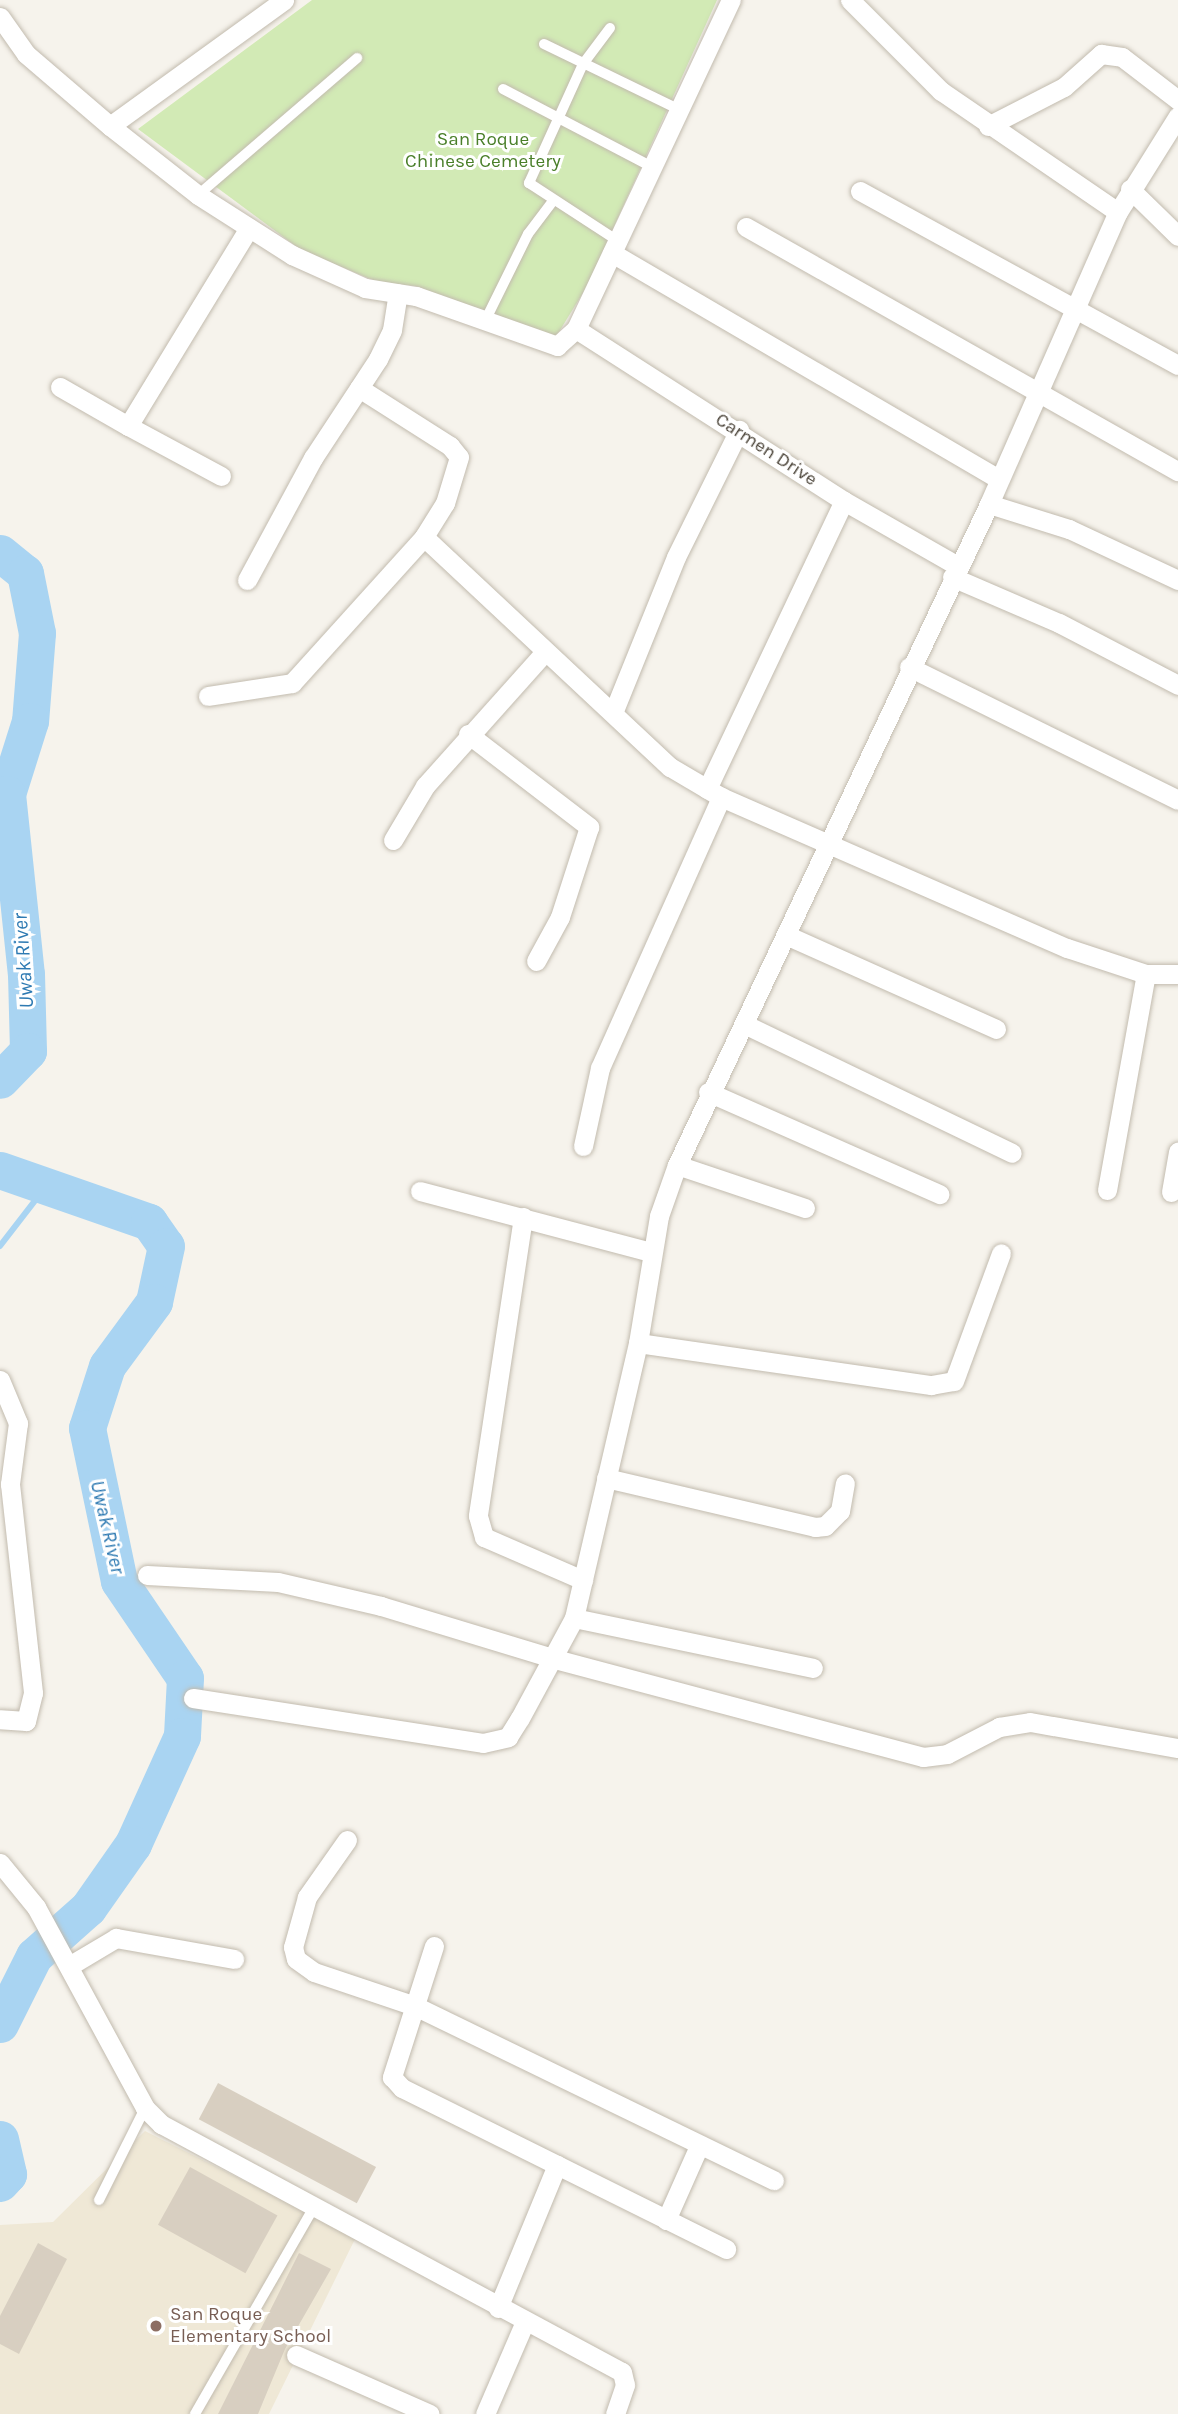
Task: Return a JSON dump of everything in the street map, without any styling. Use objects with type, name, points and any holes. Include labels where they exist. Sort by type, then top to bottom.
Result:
[{"type":"street","points":[[110,126],[284,0]]},
{"type":"street","points":[[0,17],[26,54],[110,126],[198,195],[249,228],[331,274],[365,288],[398,293],[484,321],[548,346],[563,345],[576,329],[683,112],[731,0]]},
{"type":"street","points":[[850,0],[890,45],[988,126],[1118,212]]},
{"type":"street","points":[[988,126],[1064,88],[1101,54],[1122,57],[1178,100]]},
{"type":"street","points":[[192,1698],[494,1743],[508,1737],[555,1659],[574,1618],[638,1343],[651,1252],[677,1165],[708,1092],[744,1024],[909,667],[989,504],[1118,212],[1178,116]]},
{"type":"street","points":[[1130,189],[1178,236]]},
{"type":"street","points":[[860,191],[1178,365]]},
{"type":"street","points":[[746,227],[1178,471]]},
{"type":"street","points":[[128,426],[249,228]]},
{"type":"street","points":[[615,247],[999,479]]},
{"type":"street","points":[[247,580],[392,330],[398,293]]},
{"type":"street","name":"Carmen Drive","points":[[576,329],[739,430],[955,572],[1178,685]]},
{"type":"street","points":[[60,387],[221,475]]},
{"type":"street","points":[[208,696],[292,683],[424,537],[445,503],[458,457],[450,446],[359,388]]},
{"type":"street","points":[[612,713],[676,557],[739,430]]},
{"type":"street","points":[[583,1146],[600,1069],[714,793],[844,501]]},
{"type":"street","points":[[989,504],[1069,529],[1178,580]]},
{"type":"street","points":[[424,537],[656,756],[714,793],[1067,948],[1146,974],[1178,974]]},
{"type":"street","points":[[393,840],[425,786],[468,734],[544,652]]},
{"type":"street","points":[[909,667],[1178,800]]},
{"type":"street","points":[[468,734],[589,827],[560,917],[536,961]]},
{"type":"street","points":[[786,935],[996,1029]]},
{"type":"street","points":[[1107,1190],[1146,974]]},
{"type":"street","points":[[744,1024],[1012,1153]]},
{"type":"street","points":[[708,1092],[939,1194]]},
{"type":"street","points":[[1171,1192],[1178,1152]]},
{"type":"street","points":[[677,1165],[805,1208]]},
{"type":"street","points":[[420,1191],[651,1252]]},
{"type":"street","points":[[523,1217],[478,1516],[484,1537],[583,1580]]},
{"type":"street","points":[[638,1343],[931,1384],[954,1381],[1001,1253]]},
{"type":"street","points":[[0,1380],[18,1423],[10,1484],[33,1693],[26,1721],[0,1719]]},
{"type":"street","points":[[606,1478],[814,1527],[825,1526],[840,1511],[845,1483]]},
{"type":"street","points":[[147,1575],[278,1582],[439,1620],[555,1659],[923,1757],[947,1754],[999,1727],[1030,1722],[1178,1748]]},
{"type":"street","points":[[574,1618],[813,1668]]},
{"type":"street","points":[[347,1840],[307,1897],[293,1947],[296,1959],[314,1972],[415,2006],[699,2146],[774,2180]]},
{"type":"street","points":[[0,1863],[36,1907],[145,2108],[161,2124],[315,2205],[524,2324],[622,2372],[625,2385],[615,2414]]},
{"type":"street","points":[[65,1959],[116,1938],[234,1959]]},
{"type":"street","points":[[434,1945],[392,2077],[402,2088],[726,2249]]},
{"type":"street","points":[[666,2220],[699,2146]]},
{"type":"street","points":[[498,2308],[557,2165]]},
{"type":"street","points":[[485,2414],[524,2324]]},
{"type":"street","points":[[296,2355],[430,2414]]},
{"type":"lane","points":[[610,29],[583,64],[556,118],[529,183],[615,247]]},
{"type":"lane","points":[[544,44],[683,112]]},
{"type":"lane","points":[[198,195],[357,58]]},
{"type":"lane","points":[[502,89],[655,168]]},
{"type":"lane","points":[[484,321],[522,244],[554,201]]},
{"type":"lane","points":[[99,2200],[145,2108]]},
{"type":"lane","points":[[195,2414],[315,2205]]},
{"type":"shaded area","name":"San Roque Elementary School","points":[[145,2131],[356,2237],[269,2414],[0,2414],[0,2225],[53,2222]]},
{"type":"green space","name":"San Roque Chinese Cemetery","points":[[312,0],[717,0],[586,288],[554,340],[416,286],[380,283],[301,250],[138,129]]},
{"type":"building","points":[[218,2083],[376,2167],[357,2203],[199,2119]]},
{"type":"building","points":[[190,2167],[277,2215],[245,2273],[158,2225]]},
{"type":"building","points":[[38,2243],[67,2259],[19,2354],[0,2344],[0,2316]]},
{"type":"building","points":[[299,2253],[331,2269],[285,2349],[258,2414],[218,2414]]},
{"type":"waterway","name":"Uwak River","points":[[0,553],[25,573],[37,633],[30,721],[7,794],[26,974],[28,1051],[0,1080]]},
{"type":"waterway","name":"Uwak River","points":[[0,1170],[149,1222],[166,1246],[154,1302],[107,1366],[87,1428],[119,1581],[185,1678],[182,1736],[133,1844],[88,1908],[34,1956],[0,2024]]},
{"type":"waterway","points":[[0,1246],[34,1202]]},
{"type":"waterway","name":"Uwak River","points":[[0,2139],[8,2174],[0,2183]]},
{"type":"place","name":"San Roque Elementary School","points":[[156,2326]]}]
